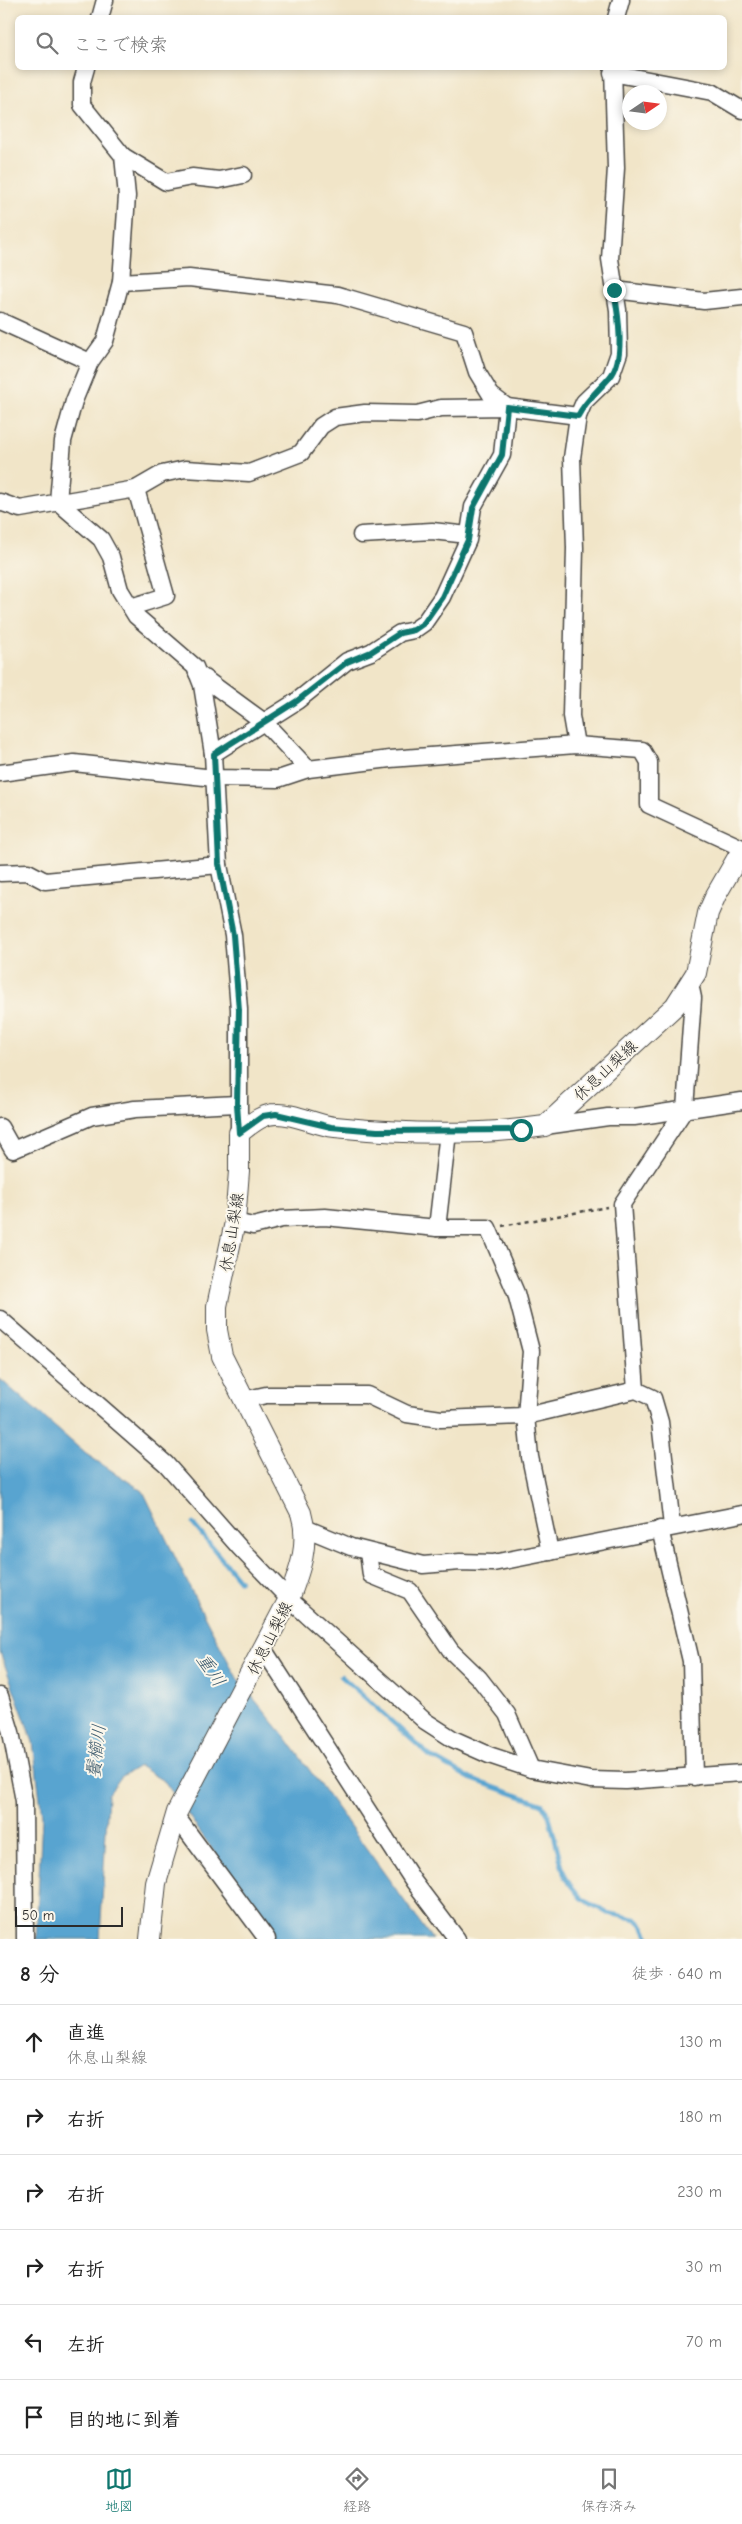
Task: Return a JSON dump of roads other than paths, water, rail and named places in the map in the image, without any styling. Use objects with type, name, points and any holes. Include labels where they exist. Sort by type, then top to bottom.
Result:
[{"type":"main road","name":"休息山梨線","points":[[544,1126],[675,1006],[696,973],[708,913],[742,849]]},
{"type":"main road","points":[[239,1133],[263,1116],[276,1114],[331,1127],[377,1131],[521,1130],[544,1126]]},
{"type":"main road","name":"休息山梨線","points":[[150,1939],[156,1883],[177,1814],[262,1653],[289,1599],[302,1566],[305,1528],[294,1497],[222,1356],[217,1330],[217,1306],[235,1222],[239,1171],[239,1133]]},
{"type":"street","points":[[101,15],[105,0]]},
{"type":"street","points":[[617,15],[621,0]]},
{"type":"street","points":[[85,70],[82,82],[82,105],[123,156],[166,182],[192,177],[219,180],[243,175]]},
{"type":"street","points":[[576,745],[571,716],[575,557],[572,458],[578,416],[584,402],[611,376],[619,353],[610,259],[616,168],[613,70],[712,92],[741,110]]},
{"type":"street","points":[[58,502],[63,441],[74,401],[90,362],[104,340],[121,282],[128,196],[123,156]]},
{"type":"street","points":[[121,282],[189,278],[338,295],[464,332],[477,372],[491,395],[507,407]]},
{"type":"street","points":[[614,290],[704,301],[742,297]]},
{"type":"street","points":[[0,321],[90,362]]},
{"type":"street","points":[[0,502],[20,509],[136,489],[162,474],[185,469],[249,473],[301,453],[321,426],[335,417],[365,413],[417,414],[440,408],[507,407],[578,416]]},
{"type":"street","points":[[214,754],[297,701],[347,662],[371,652],[400,633],[414,630],[424,623],[442,597],[468,535],[473,508],[502,455],[507,407]]},
{"type":"street","points":[[131,607],[166,596],[136,489]]},
{"type":"street","points":[[58,502],[101,539],[111,557],[120,590],[136,616],[195,667],[202,685],[214,754],[219,864],[233,935],[239,1010],[237,1104],[239,1133]]},
{"type":"street","points":[[361,535],[432,531],[468,535]]},
{"type":"street","points":[[197,673],[264,722],[308,769]]},
{"type":"street","points":[[0,774],[74,762],[214,778],[278,779],[308,769],[390,759],[576,745],[642,750],[649,762],[649,805],[742,849]]},
{"type":"street","points":[[0,873],[28,872],[45,882],[219,864]]},
{"type":"street","points":[[636,1390],[622,1204],[685,1109],[693,998],[690,984]]},
{"type":"street","points":[[544,1126],[742,1101]]},
{"type":"street","points":[[0,1127],[12,1150],[92,1116],[135,1108],[237,1104]]},
{"type":"street","points":[[437,1228],[448,1132]]},
{"type":"street","points":[[235,1222],[252,1226],[282,1219],[325,1217],[437,1228],[488,1228],[516,1293],[531,1351],[526,1416],[530,1457],[550,1552]]},
{"type":"street","points":[[0,1319],[166,1464],[240,1548],[289,1599],[425,1721],[453,1740],[489,1755],[531,1769],[591,1780],[625,1781],[742,1773]]},
{"type":"street","points":[[243,1400],[266,1395],[367,1395],[406,1414],[441,1419],[526,1416],[636,1390],[653,1398],[660,1422],[666,1528],[691,1662],[694,1777]]},
{"type":"street","points":[[305,1528],[351,1547],[424,1565],[460,1562],[493,1563],[742,1514]]},
{"type":"street","points":[[368,1552],[371,1575],[410,1591],[451,1651],[479,1678],[507,1714],[531,1769]]},
{"type":"street","points":[[262,1653],[414,1882],[458,1939]]},
{"type":"street","points":[[0,1696],[11,1732],[24,1801],[25,1939]]},
{"type":"street","points":[[177,1814],[267,1939]]},
{"type":"water","points":[[0,1379],[86,1454],[143,1491],[194,1596],[237,1678],[287,1739],[432,1939],[275,1939],[165,1782],[139,1766],[121,1777],[108,1795],[100,1939],[36,1939],[42,1816],[33,1742],[0,1652]]},
{"type":"waterway","points":[[193,1524],[240,1581]]},
{"type":"waterway","points":[[341,1676],[430,1756],[471,1779],[542,1804],[549,1816],[565,1878],[581,1898],[607,1913],[636,1919],[643,1926],[650,1939]]},
{"type":"water label","name":"重川","points":[[211,1670]]},
{"type":"water label","name":"鬢櫛川","points":[[96,1751]]}]
